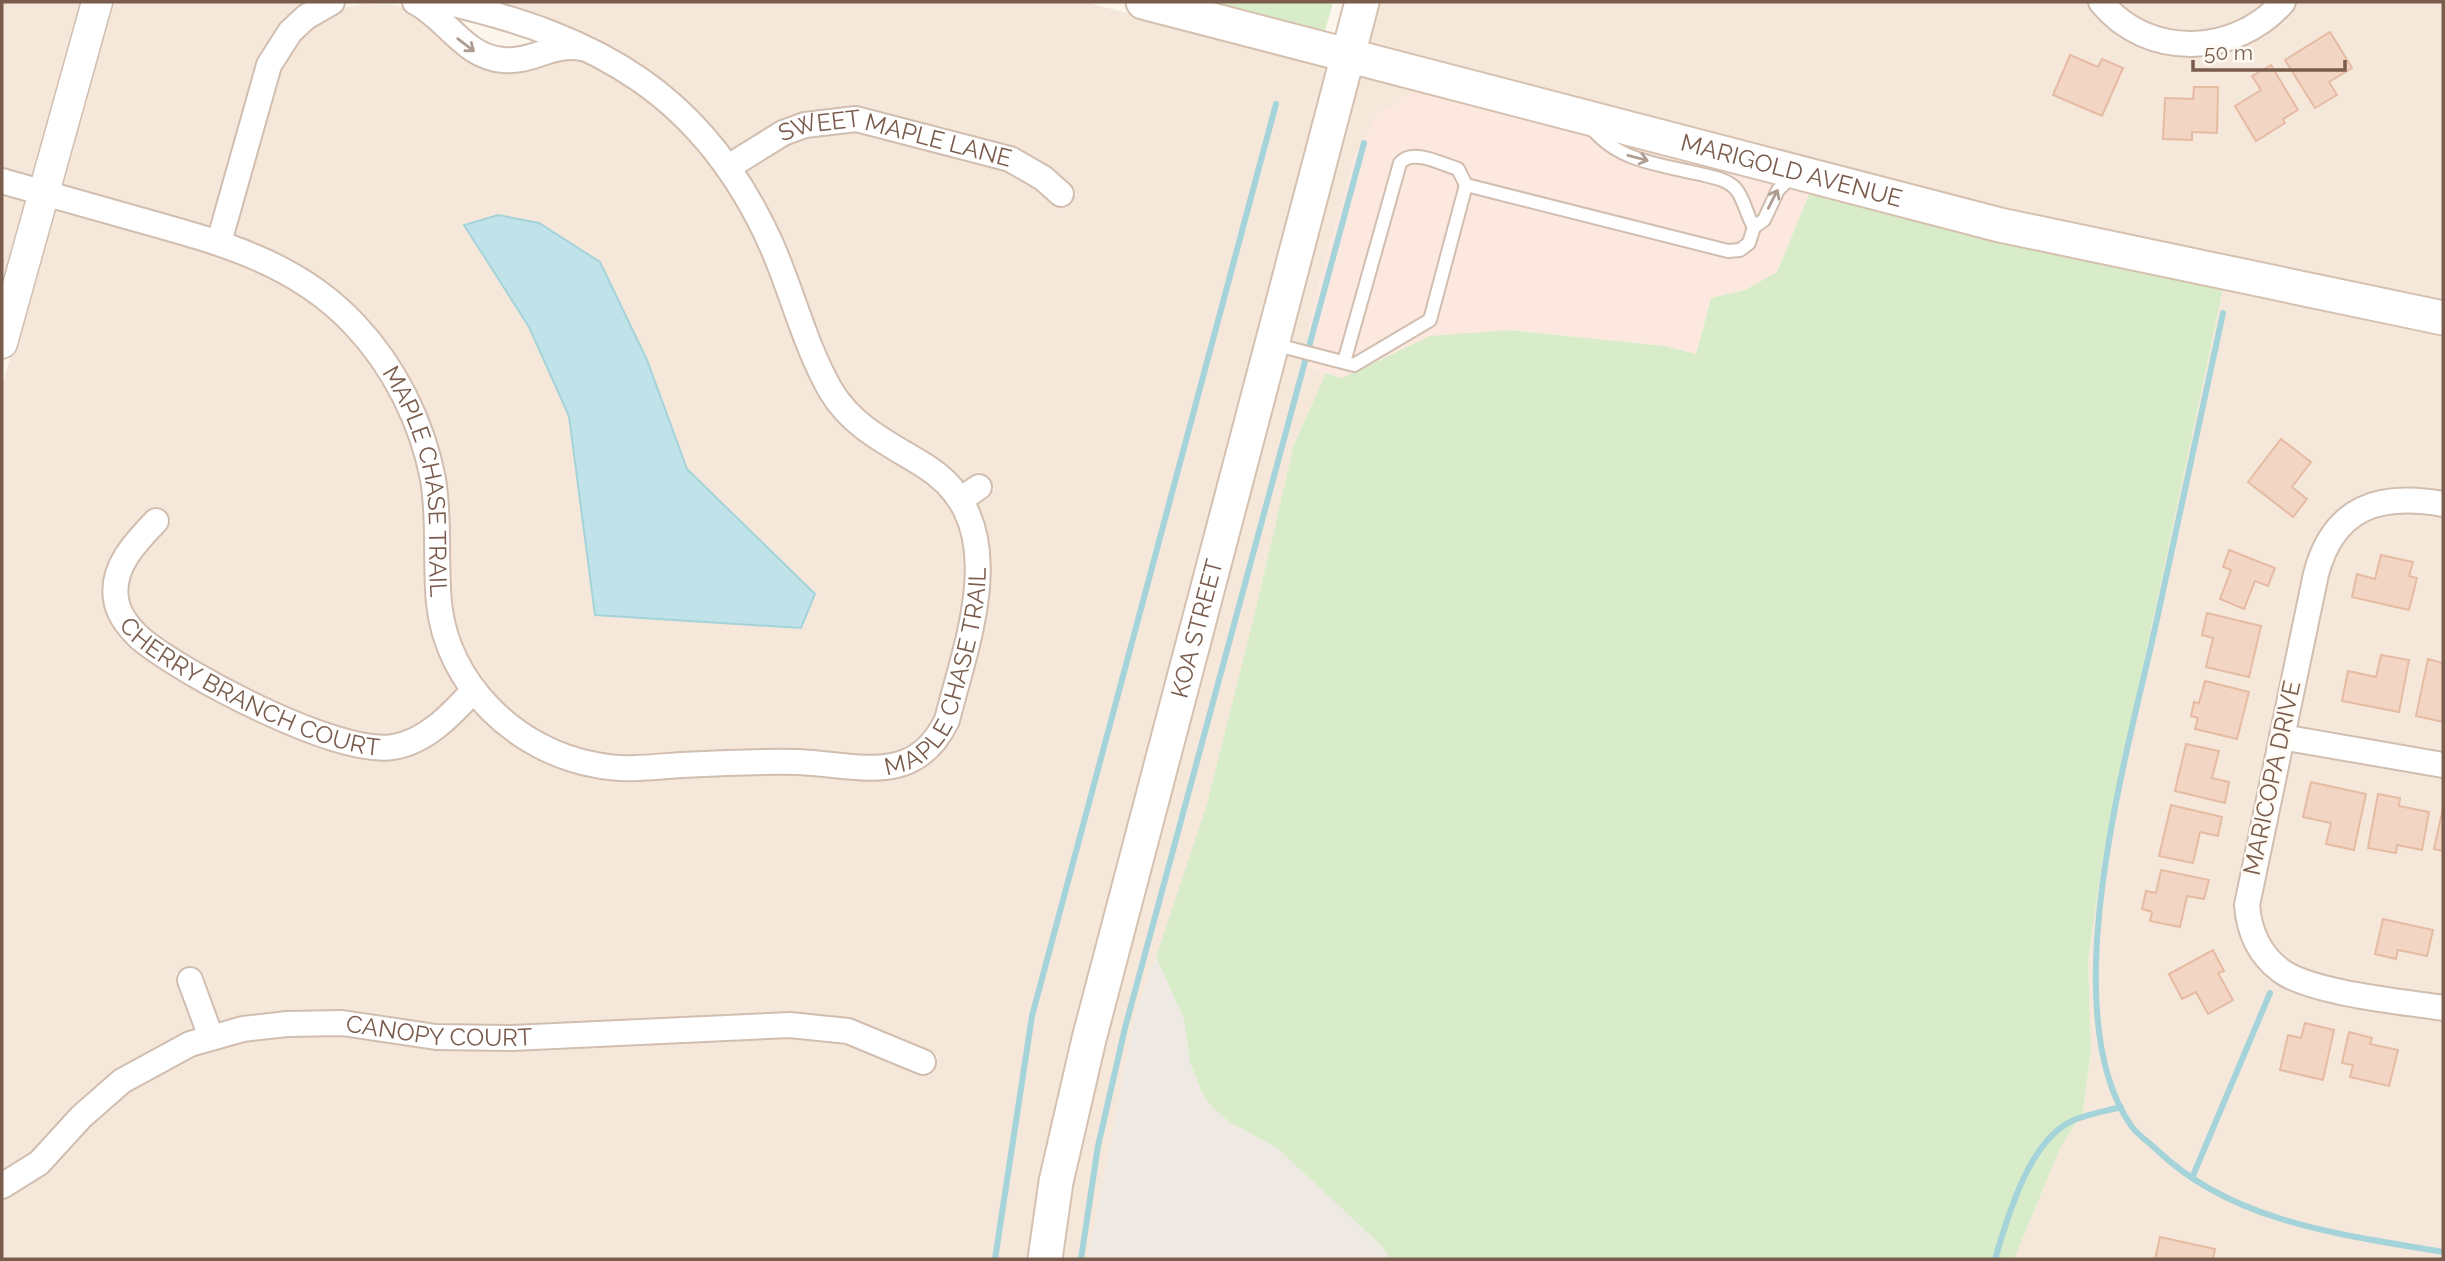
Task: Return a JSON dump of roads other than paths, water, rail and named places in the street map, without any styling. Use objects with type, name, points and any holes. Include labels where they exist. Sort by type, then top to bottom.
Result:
[{"type":"main road","name":"MARIGOLD AVENUE","points":[[1143,2],[2000,225],[2443,318]]},
{"type":"main road","name":"KOA STREET","points":[[1045,1259],[1056,1182],[1088,1039],[1362,2]]},
{"type":"street","points":[[2,343],[96,2]]},
{"type":"street","points":[[219,242],[269,65],[289,32],[306,17],[332,2]]},
{"type":"street","points":[[415,2],[437,15],[468,48],[491,58],[521,60],[566,45],[593,51]]},
{"type":"street","name":"MAPLE CHASE TRAIL","points":[[2,181],[219,242],[275,264],[319,292],[354,324],[398,384],[419,430],[433,479],[439,607],[455,660],[474,690],[499,718],[529,739],[563,757],[598,766],[631,768],[766,761],[885,768],[914,760],[939,736],[947,720],[975,610],[979,580],[978,553],[971,525],[970,493],[861,427],[834,396],[772,247],[730,166],[662,96],[593,51],[528,23],[445,2]]},
{"type":"street","points":[[2101,2],[2117,18],[2146,34],[2176,43],[2201,45],[2242,34],[2258,25],[2283,2]]},
{"type":"street","name":"SWEET MAPLE LANE","points":[[730,166],[794,129],[825,120],[856,119],[886,124],[1010,159],[1043,178],[1061,194]]},
{"type":"street","name":"MARICOPA DRIVE","points":[[2443,504],[2409,499],[2375,503],[2345,521],[2334,533],[2316,574],[2248,887],[2248,921],[2258,945],[2281,972],[2312,984],[2443,1008]]},
{"type":"street","name":"CHERRY BRANCH COURT","points":[[156,521],[134,544],[119,570],[116,598],[118,609],[141,639],[217,686],[304,726],[351,743],[380,748],[402,745],[426,734],[474,690]]},
{"type":"street","points":[[2282,737],[2443,765]]},
{"type":"street","points":[[190,980],[211,1037]]},
{"type":"street","name":"CANOPY COURT","points":[[2,1186],[39,1163],[81,1117],[122,1081],[170,1054],[211,1037],[287,1024],[342,1023],[436,1037],[512,1038],[790,1025],[848,1031],[923,1062]]},
{"type":"lane","points":[[1586,119],[1600,141],[1619,153],[1724,180],[1739,192],[1745,214],[1754,227]]},
{"type":"lane","points":[[1272,344],[1354,365],[1430,320],[1466,185],[1458,169],[1415,156],[1404,158],[1400,163],[1344,362]]},
{"type":"lane","points":[[1466,185],[1728,251],[1741,250],[1749,243],[1754,227],[1764,220],[1778,190],[1796,172]]},
{"type":"water","points":[[498,215],[539,223],[600,262],[647,360],[687,469],[815,594],[801,628],[595,615],[569,416],[529,327],[464,225]]},
{"type":"waterway","points":[[995,1259],[1032,1016],[1276,104]]},
{"type":"waterway","points":[[1081,1259],[1098,1146],[1125,1028],[1364,143]]},
{"type":"waterway","points":[[2223,313],[2115,807],[2103,879],[2096,950],[2097,1017],[2108,1077],[2132,1127],[2188,1175],[2221,1195],[2255,1210],[2329,1232],[2443,1252]]},
{"type":"waterway","points":[[2192,1178],[2270,993]]},
{"type":"waterway","points":[[1995,1259],[2022,1180],[2044,1144],[2058,1130],[2074,1120],[2121,1107]]}]
